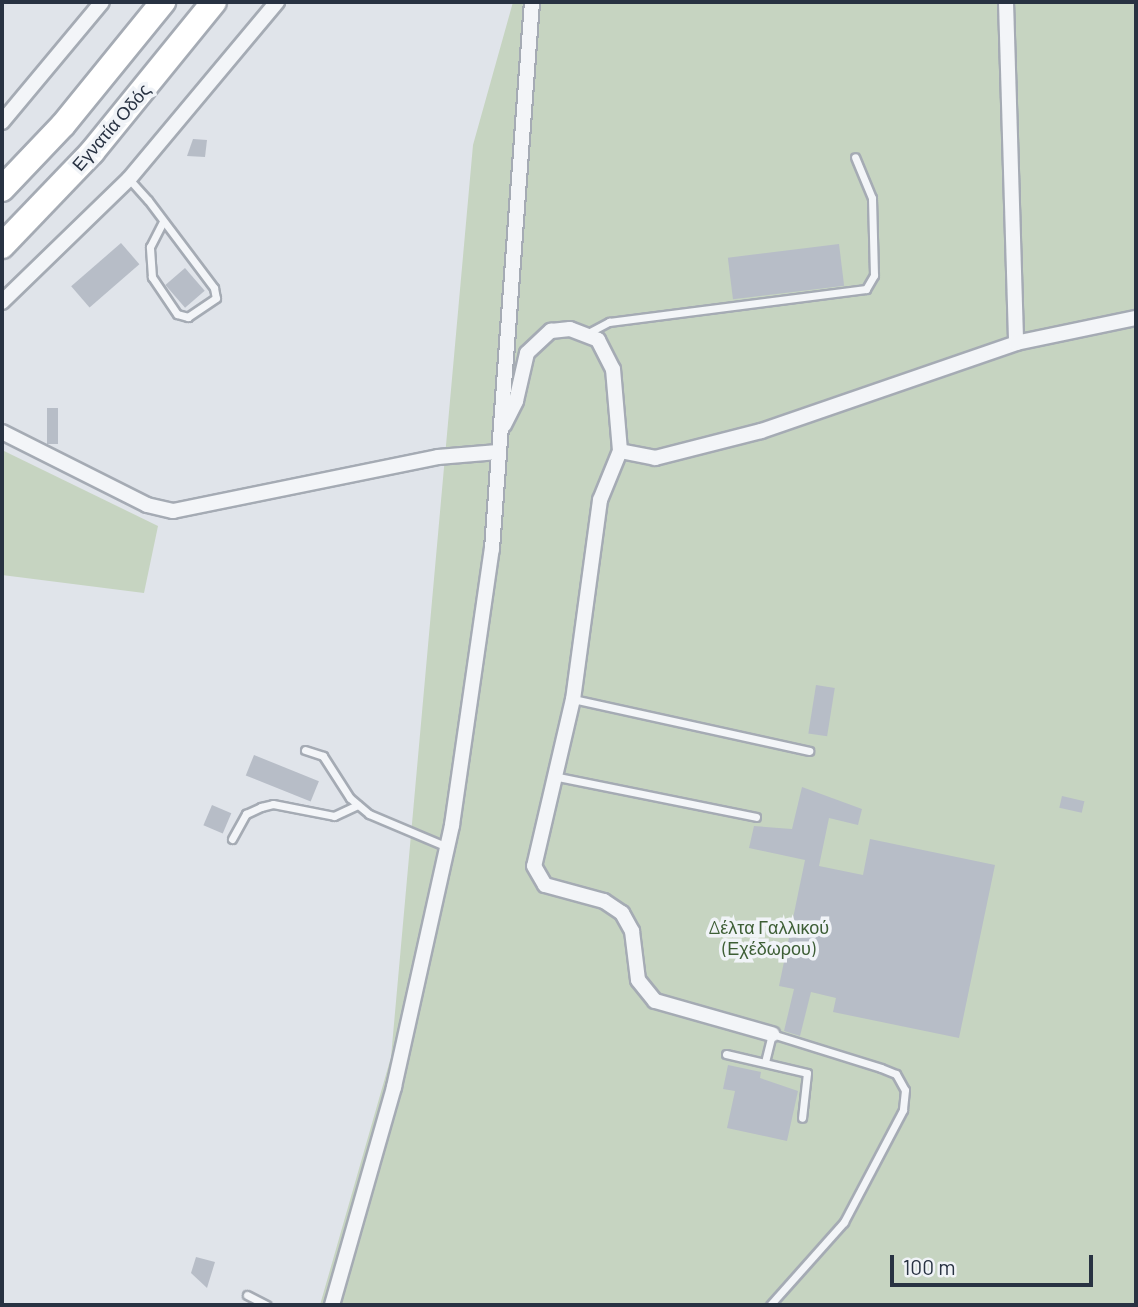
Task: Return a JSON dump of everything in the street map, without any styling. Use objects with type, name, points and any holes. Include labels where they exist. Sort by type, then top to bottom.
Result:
[{"type":"highway","points":[[2,189],[63,125],[163,2]]},
{"type":"highway","name":"Εγνατία Οδός","points":[[2,246],[92,152],[214,2]]},
{"type":"street","points":[[2,122],[102,2]]},
{"type":"street","points":[[2,302],[129,179],[277,2]]},
{"type":"street","points":[[332,1305],[394,1087],[447,848],[492,549],[532,2]]},
{"type":"street","points":[[1006,2],[1016,343]]},
{"type":"street","points":[[620,451],[654,458],[695,451],[1016,343],[1136,318]]},
{"type":"street","points":[[500,432],[535,341],[551,331],[588,333],[608,353],[613,369],[620,451],[600,500],[573,699],[558,777],[536,853],[538,878],[622,913],[632,931],[638,980],[655,1001],[772,1034]]},
{"type":"street","points":[[2,432],[147,505],[173,511],[438,457],[498,452]]},
{"type":"lane","points":[[588,333],[609,322],[866,289],[874,275],[872,198],[855,157]]},
{"type":"lane","points":[[129,179],[163,222],[216,294],[188,317],[177,314],[152,277],[150,247],[163,222]]},
{"type":"lane","points":[[573,699],[809,751]]},
{"type":"lane","points":[[305,750],[323,757],[358,805],[447,848]]},
{"type":"lane","points":[[558,777],[756,817]]},
{"type":"lane","points":[[232,839],[246,814],[273,804],[334,816],[358,805]]},
{"type":"lane","points":[[765,1062],[772,1034],[896,1074],[905,1090],[903,1110],[844,1222],[770,1305]]},
{"type":"lane","points":[[726,1054],[807,1073],[802,1118]]},
{"type":"lane","points":[[247,1295],[268,1305]]},
{"type":"green space","name":"Δέλτα Γαλλικού (Εχέδωρου)","points":[[513,2],[1136,2],[1136,1305],[320,1305],[391,1057],[473,145]]},
{"type":"green space","points":[[2,450],[158,526],[144,593],[2,575]]},
{"type":"building","points":[[193,139],[207,140],[205,157],[187,156]]},
{"type":"building","points":[[121,243],[139,264],[90,307],[71,286]]},
{"type":"building","points":[[839,244],[844,286],[733,299],[728,258]]},
{"type":"building","points":[[185,268],[205,291],[185,308],[165,285]]},
{"type":"building","points":[[47,408],[58,408],[58,444],[47,444]]},
{"type":"building","points":[[816,685],[835,688],[827,736],[808,733]]},
{"type":"building","points":[[254,755],[319,781],[311,802],[246,775]]},
{"type":"building","points":[[802,787],[862,809],[858,825],[829,818],[819,866],[863,875],[870,839],[995,865],[959,1038],[833,1012],[836,998],[811,992],[800,1036],[784,1031],[794,989],[779,986],[805,860],[749,848],[754,826],[792,829]]},
{"type":"building","points":[[1062,796],[1084,801],[1082,813],[1059,808]]},
{"type":"building","points":[[212,805],[231,813],[223,833],[203,825]]},
{"type":"building","points":[[728,1065],[761,1072],[760,1078],[798,1091],[787,1141],[727,1128],[735,1091],[723,1089]]},
{"type":"building","points":[[196,1257],[215,1262],[207,1288],[191,1273]]}]
